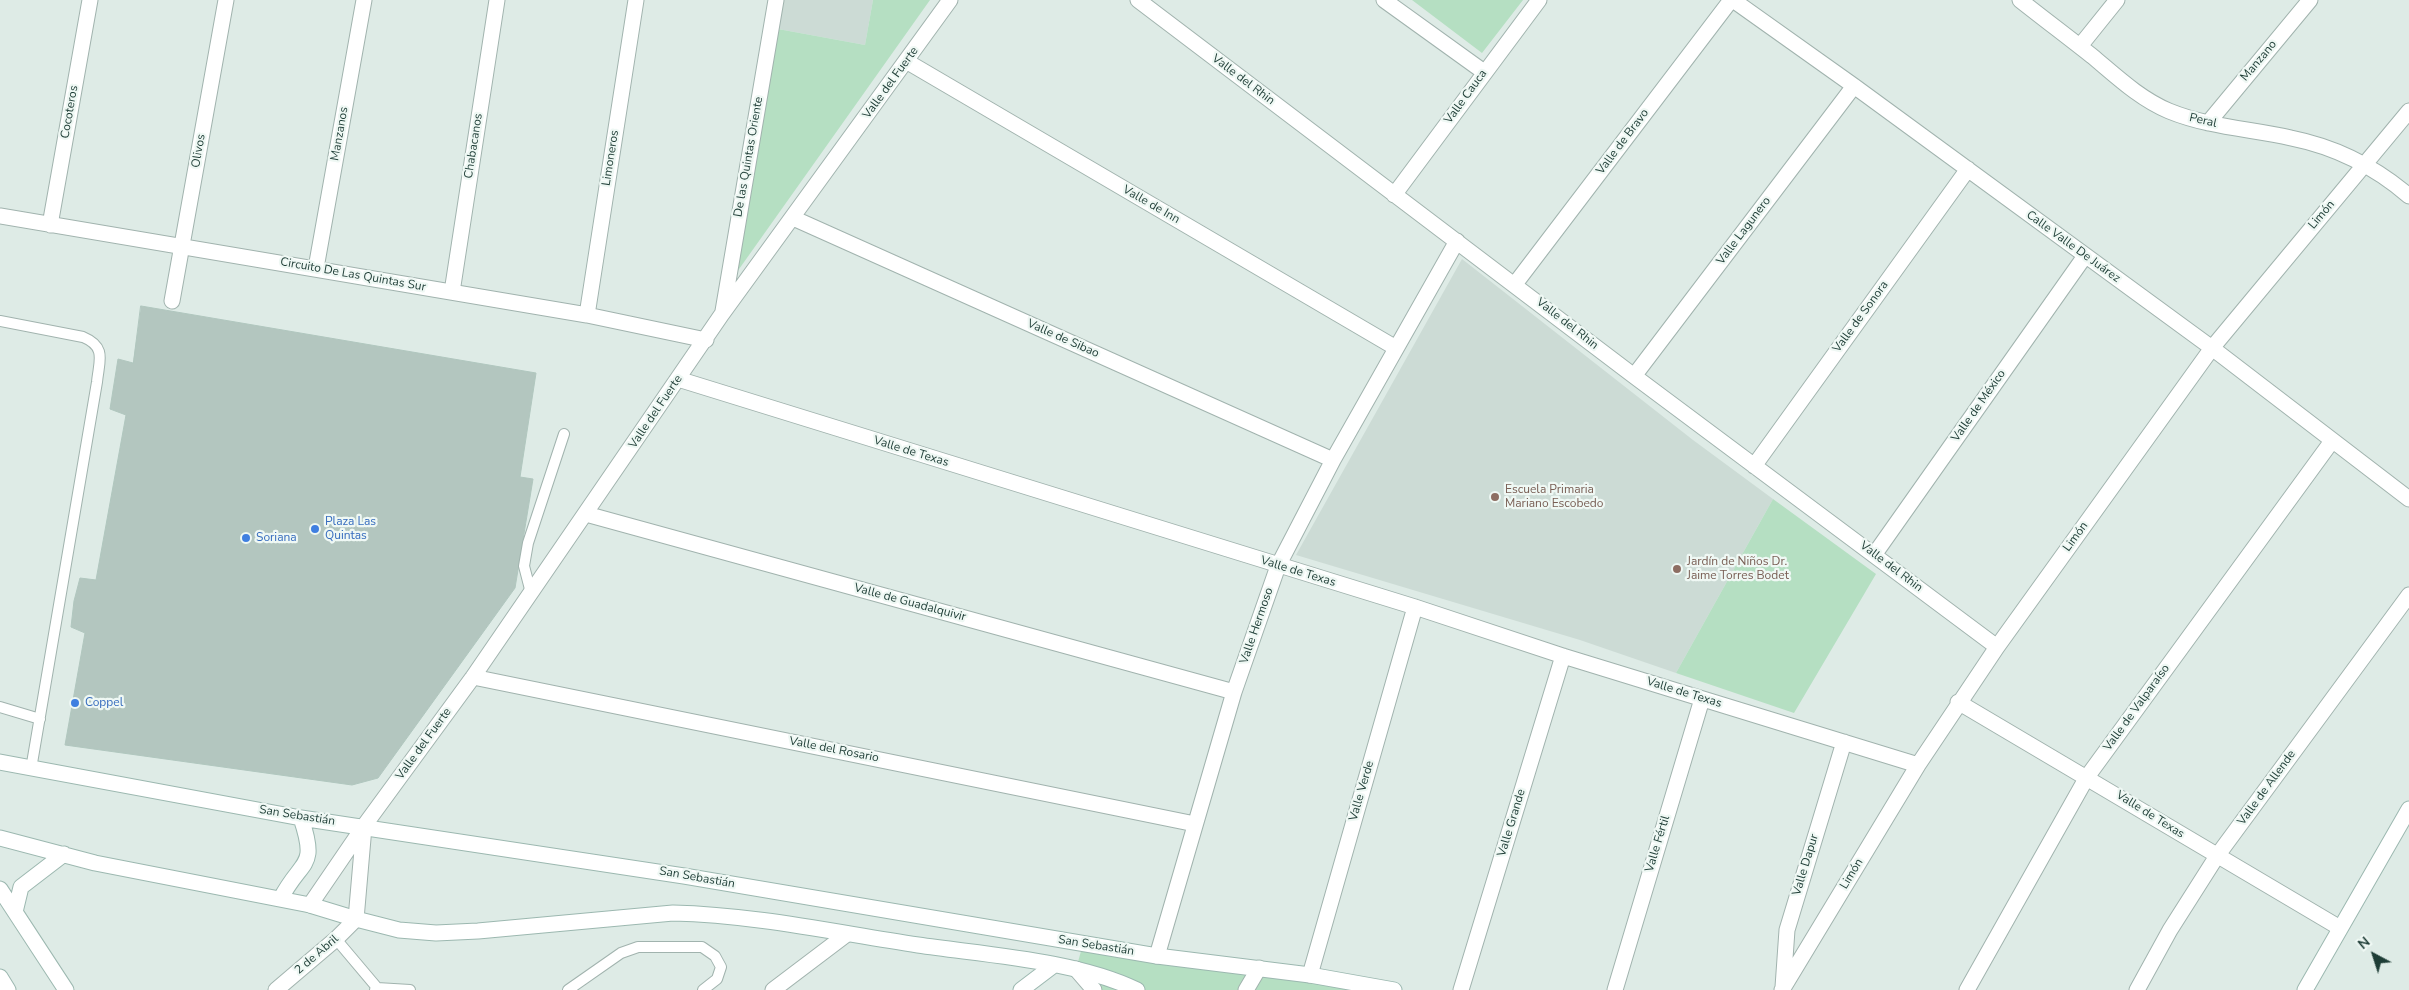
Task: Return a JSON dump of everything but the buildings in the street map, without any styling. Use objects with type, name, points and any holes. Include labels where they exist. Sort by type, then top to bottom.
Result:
[{"type":"street","name":"Cocoteros","points":[[50,225],[90,0]]},
{"type":"street","name":"Olivos","points":[[172,301],[226,0]]},
{"type":"street","name":"Manzanos","points":[[316,268],[364,0]]},
{"type":"street","name":"Chabacanos","points":[[452,292],[497,0]]},
{"type":"street","name":"Limoneros","points":[[587,315],[636,0]]},
{"type":"street","name":"De las Quintas Oriente","points":[[722,314],[776,0]]},
{"type":"street","name":"Valle del Fuerte","points":[[310,905],[364,826],[473,677],[706,340],[722,314],[794,218],[950,0]]},
{"type":"street","name":"Valle del Rhin","points":[[1138,0],[1634,376],[1997,647]]},
{"type":"street","points":[[1384,0],[1484,72]]},
{"type":"street","name":"Valle Cauca","points":[[1394,195],[1539,0]]},
{"type":"street","name":"Calle Valle De Juárez","points":[[1732,0],[1854,86],[2212,348],[2409,499]]},
{"type":"street","name":"Valle de Bravo","points":[[1515,284],[1732,0]]},
{"type":"street","name":"Peral","points":[[2020,0],[2148,100],[2167,110],[2208,123],[2310,142],[2365,164],[2386,177],[2409,196]]},
{"type":"street","points":[[2080,46],[2117,0]]},
{"type":"street","name":"Manzano","points":[[2208,123],[2310,0]]},
{"type":"street","name":"Valle de Inn","points":[[906,61],[1396,348]]},
{"type":"street","name":"Valle Lagunero","points":[[1634,376],[1854,86]]},
{"type":"street","name":"Limón","points":[[1782,990],[1918,765],[1958,702],[1997,647],[2212,348],[2409,111]]},
{"type":"street","name":"Valle de Sonora","points":[[1754,466],[1968,169]]},
{"type":"street","name":"Circuito De Las Quintas Sur","points":[[0,216],[587,315],[706,340]]},
{"type":"street","name":"Valle de Sibao","points":[[794,218],[1333,460]]},
{"type":"street","name":"Valle Hermoso","points":[[1157,956],[1234,692],[1278,566],[1333,460],[1457,240]]},
{"type":"street","name":"Valle de México","points":[[1874,555],[2085,256]]},
{"type":"street","name":"Valle de Texas","points":[[678,379],[1918,765]]},
{"type":"street","name":"Valle de Valparaíso","points":[[1967,990],[2087,776],[2332,441]]},
{"type":"street","name":"Valle de Guadalquivir","points":[[586,514],[1234,692]]},
{"type":"street","name":"Valle de Allende","points":[[2137,990],[2170,930],[2217,856],[2409,595]]},
{"type":"street","name":"Valle Verde","points":[[1310,975],[1415,607]]},
{"type":"street","name":"Valle Grande","points":[[1461,990],[1563,656]]},
{"type":"street","name":"Valle del Rosario","points":[[473,677],[1195,824]]},
{"type":"street","name":"Valle Fértil","points":[[1614,990],[1702,699]]},
{"type":"street","name":"Valle de Texas","points":[[1958,702],[2087,776],[2217,856],[2340,928]]},
{"type":"street","name":"Valle Dapur","points":[[1782,990],[1787,930],[1844,742]]},
{"type":"street","name":"San Sebastián","points":[[0,762],[301,818],[364,826],[684,876],[1157,956],[1310,975],[1394,990]]},
{"type":"street","points":[[2305,990],[2409,810]]},
{"type":"street","points":[[281,898],[290,881],[302,870],[310,852],[310,843],[301,818]]},
{"type":"street","points":[[356,919],[364,826]]},
{"type":"street","name":"San Sebastián","points":[[0,838],[129,870],[281,898],[399,930],[436,933],[683,913],[777,922],[1054,965],[1106,977],[1137,990]]},
{"type":"street","points":[[15,912],[21,887],[30,878],[64,854]]},
{"type":"street","points":[[0,889],[66,990]]},
{"type":"street","name":"2 de Abril","points":[[276,990],[336,939],[356,919]]},
{"type":"street","points":[[773,990],[847,934]]},
{"type":"street","points":[[1021,990],[1054,965]]},
{"type":"street","points":[[1246,990],[1259,968]]},
{"type":"street","points":[[1076,969],[1094,990]]},
{"type":"street","points":[[0,977],[8,990]]},
{"type":"lane","points":[[0,321],[83,337],[93,341],[100,352],[31,769]]},
{"type":"lane","points":[[531,593],[524,566],[528,543],[564,434]]},
{"type":"lane","points":[[0,707],[40,719]]},
{"type":"lane","points":[[336,939],[377,989],[410,990]]},
{"type":"lane","points":[[568,990],[621,953],[638,948],[702,948],[716,956],[721,966],[717,979],[703,990]]},
{"type":"shaded area","points":[[783,0],[873,0],[865,45],[778,29]]},
{"type":"shaded area","name":"Escuela Primaria Mariano Escobedo","points":[[1462,259],[1693,440],[1773,499],[1676,673],[1580,640],[1296,555]]},
{"type":"green space","points":[[873,0],[930,0],[732,279],[778,29],[865,45]]},
{"type":"green space","points":[[1412,0],[1523,0],[1482,53]]},
{"type":"green space","points":[[1773,499],[1876,574],[1794,713],[1676,673]]},
{"type":"green space","points":[[1083,944],[1394,990],[1094,990],[1076,969]]},
{"type":"place","name":"Escuela Primaria Mariano Escobedo","points":[[1495,497]]},
{"type":"place","name":"Plaza Las Quintas","points":[[315,529]]},
{"type":"place","name":"Soriana","points":[[246,538]]},
{"type":"place","name":"Jardín de Niños Dr. Jaime Torres Bodet","points":[[1677,569]]},
{"type":"place","name":"Coppel","points":[[75,703]]}]
